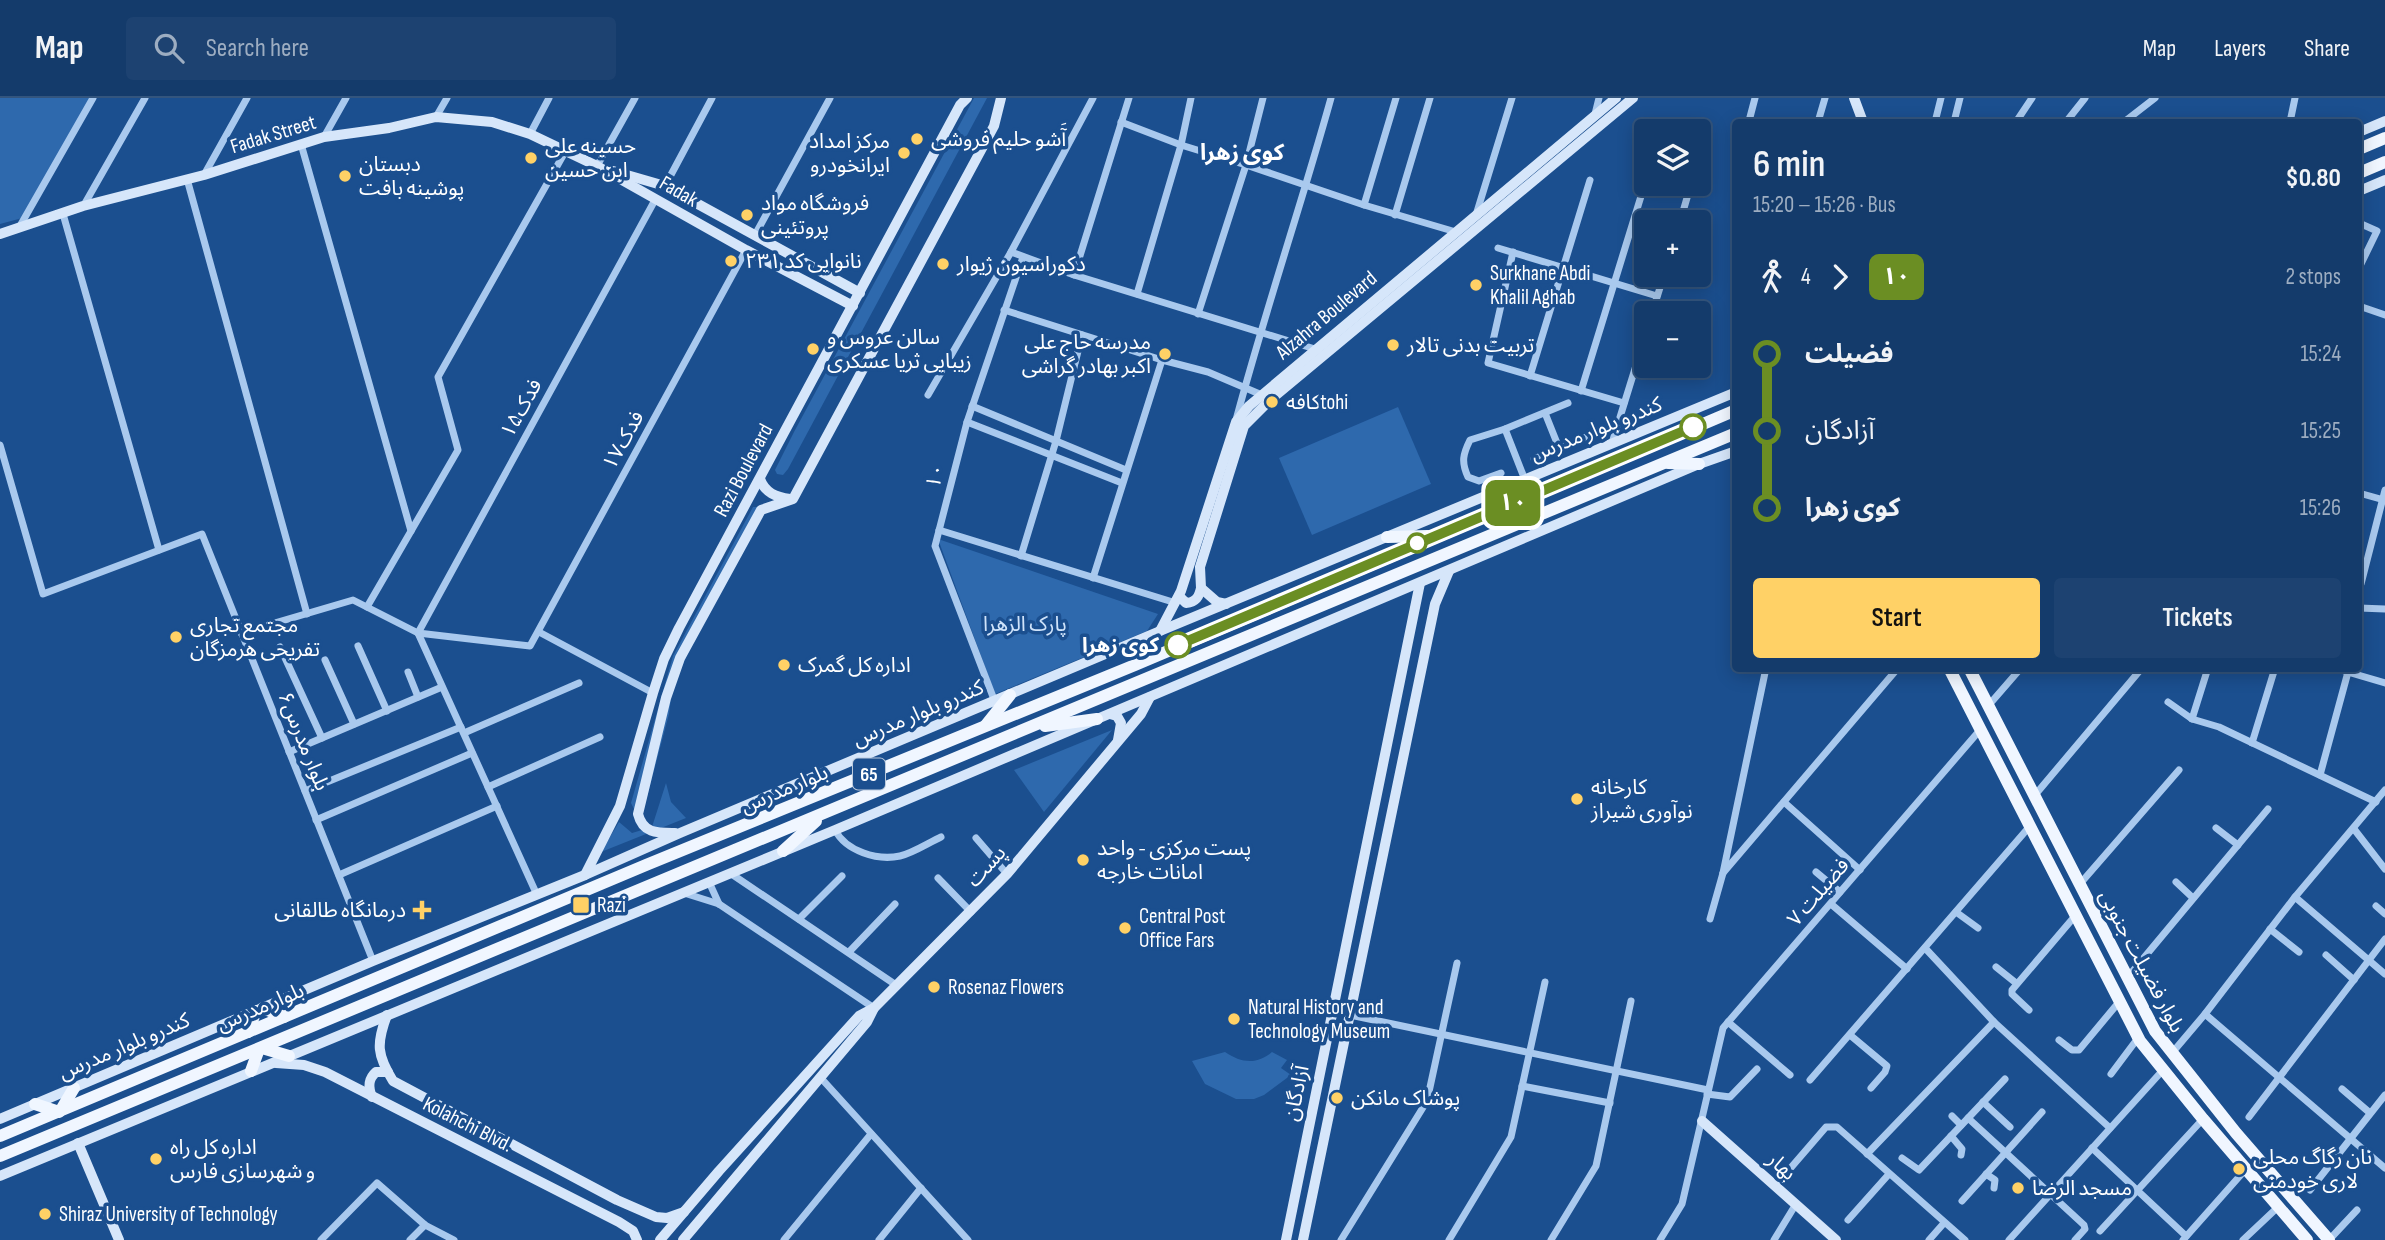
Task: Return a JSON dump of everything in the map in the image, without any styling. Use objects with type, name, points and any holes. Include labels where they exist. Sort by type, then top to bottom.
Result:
[{"type":"main road","name":"Razi Boulevard","points":[[585,876],[620,806],[653,692],[664,659],[679,628],[960,105],[967,98]]},
{"type":"main road","points":[[760,479],[762,486],[775,496],[793,499],[994,126],[1001,98]]},
{"type":"main road","name":"Alzahra Boulevard","points":[[1160,631],[1177,599],[1236,422],[1262,395],[1315,349],[1616,98]]},
{"type":"main road","name":"Alzahra Boulevard","points":[[1201,588],[1200,568],[1205,547],[1244,426],[1255,413],[1633,98]]},
{"type":"main road","points":[[1854,98],[1862,119]]},
{"type":"main road","name":"Fadak Street","points":[[0,234],[83,206],[204,176],[324,137],[389,128],[436,117],[492,122],[530,134],[597,166]]},
{"type":"main road","points":[[2362,131],[2385,121]]},
{"type":"main road","points":[[2362,148],[2385,138]]},
{"type":"main road","points":[[2362,172],[2385,162]]},
{"type":"main road","name":"Fadak","points":[[597,166],[664,186],[860,293]]},
{"type":"main road","name":"Fadak","points":[[597,166],[656,201],[853,306]]},
{"type":"main road","points":[[2362,190],[2385,180]]},
{"type":"main road","points":[[828,293],[834,287],[832,278]]},
{"type":"main road","name":"کندرو بلوار مدرس","points":[[0,1119],[373,961],[585,876],[680,832],[1160,631],[1732,395]]},
{"type":"main road","name":"بلوار مدرس","points":[[0,1136],[1135,665],[1732,412]]},
{"type":"main road","name":"بلوار مدرس","points":[[0,1156],[1732,435]]},
{"type":"main road","points":[[0,1176],[835,830],[1699,464],[1732,452]]},
{"type":"main road","points":[[1664,463],[1699,464]]},
{"type":"main road","points":[[1529,496],[1536,516]]},
{"type":"main road","name":"Razi Boulevard","points":[[680,832],[656,833],[648,830],[640,824],[638,814],[666,698],[686,646],[761,510],[793,499]]},
{"type":"main road","points":[[1387,537],[1435,536]]},
{"type":"main road","name":"آزادگان","points":[[1303,1240],[1435,604],[1449,571]]},
{"type":"main road","name":"آزادگان","points":[[1286,1240],[1420,583]]},
{"type":"main road","points":[[1177,599],[1186,603],[1193,602],[1201,588],[1217,602],[1226,604]]},
{"type":"main road","points":[[1417,601],[1427,600],[1435,604]]},
{"type":"main road","name":"بلوار فضیلت جنوبی","points":[[1951,672],[2138,1038],[2300,1232]]},
{"type":"main road","name":"بلوار فضیلت جنوبی","points":[[1971,672],[2155,1031],[2171,1054],[2329,1240]]},
{"type":"main road","points":[[985,726],[1010,695]]},
{"type":"main road","name":"پست","points":[[660,1240],[719,1171],[867,1022],[874,1008],[1007,874],[1141,714],[1150,697]]},
{"type":"main road","points":[[1110,714],[1117,716],[1121,723],[1117,743]]},
{"type":"main road","points":[[1027,728],[1097,719]]},
{"type":"main road","points":[[783,851],[825,813]]},
{"type":"main road","points":[[607,904],[631,914]]},
{"type":"main road","points":[[417,962],[425,980]]},
{"type":"main road","points":[[248,1032],[260,1009],[284,1017]]},
{"type":"main road","points":[[372,1097],[371,1076],[376,1072],[388,1072],[379,1055],[379,1036],[387,1015]]},
{"type":"main road","points":[[251,1071],[261,1048],[289,1056]]},
{"type":"main road","name":"Kolahchi Blvd.","points":[[273,1062],[304,1065],[325,1072],[614,1220],[633,1231],[637,1240]]},
{"type":"main road","name":"Kolahchi Blvd.","points":[[388,1072],[393,1082],[406,1090],[624,1203],[656,1217],[667,1218],[684,1212]]},
{"type":"main road","name":"پست","points":[[688,1239],[816,1073]]},
{"type":"main road","points":[[36,1104],[60,1111],[74,1088]]},
{"type":"main road","name":"بهار","points":[[1702,1121],[1836,1240]]},
{"type":"main road","points":[[78,1143],[119,1240]]},
{"type":"main road","points":[[719,1171],[732,1182]]},
{"type":"main road","points":[[1298,1179],[1315,1183]]},
{"type":"main road","points":[[614,1220],[625,1216],[624,1203]]},
{"type":"main road","points":[[2300,1232],[2307,1216]]},
{"type":"street","points":[[20,226],[93,98]]},
{"type":"street","points":[[83,206],[145,98]]},
{"type":"street","points":[[204,176],[247,98]]},
{"type":"street","points":[[324,137],[346,98]]},
{"type":"street","points":[[436,117],[447,98]]},
{"type":"street","points":[[530,134],[549,98]]},
{"type":"street","points":[[597,166],[635,98]]},
{"type":"street","points":[[664,186],[712,98]]},
{"type":"street","points":[[755,234],[830,98]]},
{"type":"street","points":[[928,395],[1011,252],[1093,98]]},
{"type":"street","points":[[1074,275],[1129,98]]},
{"type":"street","points":[[1137,294],[1181,145],[1191,98]]},
{"type":"street","points":[[1198,314],[1246,165],[1263,98]]},
{"type":"street","points":[[1236,422],[1269,300],[1331,98]]},
{"type":"street","points":[[1364,205],[1396,98]]},
{"type":"street","points":[[1395,215],[1430,98]]},
{"type":"street","points":[[1476,215],[1512,98]]},
{"type":"street","points":[[1594,116],[1599,98]]},
{"type":"street","points":[[1749,119],[1755,98]]},
{"type":"street","points":[[1819,119],[1825,98]]},
{"type":"street","points":[[1936,119],[1941,98]]},
{"type":"street","points":[[1955,119],[1960,98]]},
{"type":"street","points":[[2018,119],[2032,98]]},
{"type":"street","points":[[2068,119],[2085,98]]},
{"type":"street","points":[[2128,119],[2155,98]]},
{"type":"street","points":[[2291,119],[2295,98]]},
{"type":"street","points":[[1121,122],[1181,145],[1395,215],[1456,232]]},
{"type":"street","points":[[301,144],[411,531]]},
{"type":"street","points":[[367,607],[457,450],[438,377],[565,152]]},
{"type":"street","points":[[187,179],[307,614]]},
{"type":"street","points":[[1530,376],[1590,180]]},
{"type":"street","points":[[1581,391],[1641,196]]},
{"type":"street","name":"فدک۱۵","points":[[418,633],[656,201]]},
{"type":"street","points":[[0,445],[43,594],[159,550],[63,214]]},
{"type":"street","points":[[2362,224],[2377,231],[2362,262]]},
{"type":"street","points":[[1498,248],[1657,296]]},
{"type":"street","name":"فدک۱۷","points":[[418,633],[530,646],[746,250]]},
{"type":"street","points":[[1011,252],[1074,275],[1315,349]]},
{"type":"street","points":[[1513,252],[1488,363],[1624,403]]},
{"type":"street","name":"۱۰","points":[[995,702],[936,551],[967,422],[1023,257]]},
{"type":"street","points":[[1656,301],[1660,287]]},
{"type":"street","points":[[2362,307],[2385,315]]},
{"type":"street","points":[[1004,310],[1208,372],[1262,395]]},
{"type":"street","points":[[1021,556],[1056,441],[1082,335]]},
{"type":"street","points":[[1093,578],[1162,360]]},
{"type":"street","points":[[1612,444],[1634,371]]},
{"type":"street","points":[[1501,474],[1479,481],[1468,477],[1462,465],[1470,440],[1568,403]]},
{"type":"street","points":[[972,406],[1126,470]]},
{"type":"street","points":[[1545,413],[1559,449]]},
{"type":"street","points":[[967,422],[1122,483]]},
{"type":"street","points":[[1505,429],[1525,480]]},
{"type":"street","points":[[1534,459],[1596,433]]},
{"type":"street","points":[[2362,580],[2385,491]]},
{"type":"street","points":[[2362,494],[2384,500]]},
{"type":"street","points":[[939,530],[1093,578],[1177,599]]},
{"type":"street","name":"بلوار مدرس۶","points":[[159,550],[202,534],[373,961]]},
{"type":"street","points":[[241,633],[353,600],[418,633],[537,895]]},
{"type":"street","points":[[2362,608],[2385,609]]},
{"type":"street","points":[[539,632],[653,692]]},
{"type":"street","points":[[358,646],[387,710]]},
{"type":"street","points":[[280,647],[322,738]]},
{"type":"street","points":[[325,660],[354,724]]},
{"type":"street","points":[[408,672],[418,697]]},
{"type":"street","points":[[1710,919],[1723,873],[1765,672]]},
{"type":"street","points":[[1763,681],[1771,672]]},
{"type":"street","points":[[1723,873],[1895,672]]},
{"type":"street","points":[[1989,706],[2018,672]]},
{"type":"street","points":[[2034,796],[2139,672]]},
{"type":"street","points":[[2192,719],[2207,672]]},
{"type":"street","points":[[2252,743],[2274,672]]},
{"type":"street","points":[[2320,775],[2348,672],[2385,683]]},
{"type":"street","points":[[305,791],[579,683]]},
{"type":"street","points":[[289,752],[442,687]]},
{"type":"street","points":[[2168,702],[2192,719],[2219,727],[2376,802]]},
{"type":"street","name":"فضیلت ۷","points":[[1660,1240],[1682,1204],[1723,1028],[1980,730]]},
{"type":"street","points":[[488,787],[600,737]]},
{"type":"street","points":[[316,820],[472,753]]},
{"type":"street","points":[[2079,885],[2179,770]]},
{"type":"street","points":[[2171,1054],[2295,897],[2385,790]]},
{"type":"street","points":[[1784,802],[1860,870]]},
{"type":"street","points":[[339,875],[497,806]]},
{"type":"street","points":[[2127,978],[2267,809]]},
{"type":"street","points":[[1810,1080],[2030,827]]},
{"type":"street","points":[[2216,828],[2238,845]]},
{"type":"street","points":[[2354,829],[2385,869]]},
{"type":"street","points":[[835,830],[840,838],[854,849],[875,855],[900,856],[941,837]]},
{"type":"street","points":[[976,838],[1007,874]]},
{"type":"street","points":[[1815,872],[1840,892]]},
{"type":"street","points":[[730,873],[896,985]]},
{"type":"street","points":[[799,919],[842,876]]},
{"type":"street","points":[[938,878],[971,912]]},
{"type":"street","points":[[709,882],[719,904]]},
{"type":"street","points":[[2176,882],[2193,898]]},
{"type":"street","points":[[683,892],[719,904],[874,1008]]},
{"type":"street","points":[[2295,897],[2385,974]]},
{"type":"street","points":[[849,952],[895,904]]},
{"type":"street","points":[[1831,904],[1907,969]]},
{"type":"street","points":[[2376,906],[2385,914]]},
{"type":"street","points":[[1956,912],[1978,928]]},
{"type":"street","points":[[2029,1010],[2011,992],[2076,916]]},
{"type":"street","points":[[2270,929],[2299,952]]},
{"type":"street","points":[[2249,1117],[2385,939]]},
{"type":"street","points":[[1925,948],[1994,1022],[2110,1128]]},
{"type":"street","points":[[2326,955],[2354,980]]},
{"type":"street","points":[[1341,1240],[1427,1101],[1457,963]]},
{"type":"street","points":[[1996,967],[2016,984]]},
{"type":"street","points":[[1450,1240],[1511,1137],[1545,982]]},
{"type":"street","points":[[1551,1240],[1596,1166],[1632,1001]]},
{"type":"street","points":[[2059,1040],[2075,1051],[2079,1050],[2119,1002]]},
{"type":"street","points":[[2205,1014],[2385,1168]]},
{"type":"street","points":[[1350,1015],[1730,1097],[1757,1069]]},
{"type":"street","points":[[1728,1022],[1790,1074]]},
{"type":"street","points":[[1867,1154],[1994,1022]]},
{"type":"street","points":[[1850,1035],[1887,1066],[1871,1088]]},
{"type":"street","points":[[2111,1074],[2138,1038]]},
{"type":"street","points":[[2009,1240],[2163,1070]]},
{"type":"street","points":[[816,1073],[968,1240]]},
{"type":"street","points":[[1902,1158],[1919,1170],[2005,1079]]},
{"type":"street","points":[[1522,1086],[1610,1103]]},
{"type":"street","points":[[2342,1089],[2370,1113]]},
{"type":"street","points":[[2310,1190],[2385,1095]]},
{"type":"street","points":[[1983,1102],[2010,1127]]},
{"type":"street","points":[[1962,1201],[2042,1112]]},
{"type":"street","points":[[1952,1116],[1961,1125]]},
{"type":"street","points":[[1968,1118],[2086,1226],[2075,1240]]},
{"type":"street","points":[[2100,1231],[2203,1119]]},
{"type":"street","points":[[1775,1186],[1826,1127],[1837,1127],[1965,1240]]},
{"type":"street","points":[[784,1240],[872,1134]]},
{"type":"street","points":[[1951,1136],[1962,1149],[1961,1155]]},
{"type":"street","points":[[2092,1148],[2185,1238],[2246,1169]]},
{"type":"street","points":[[1849,1220],[1889,1174]]},
{"type":"street","points":[[1986,1174],[1995,1180],[1994,1188]]},
{"type":"street","points":[[321,1240],[377,1183],[425,1225],[454,1240]]},
{"type":"street","points":[[879,1240],[921,1188]]},
{"type":"street","points":[[1774,1240],[1796,1204]]},
{"type":"street","points":[[2248,1238],[2278,1207]]},
{"type":"street","points":[[2329,1240],[2357,1210]]},
{"type":"street","points":[[1929,1240],[1944,1223]]},
{"type":"street","points":[[410,1240],[425,1225]]},
{"type":"green space","points":[[0,98],[92,98],[26,217],[0,224]]},
{"type":"green space","points":[[974,98],[987,98],[788,469],[783,475],[777,474],[775,470],[794,432]]},
{"type":"green space","points":[[1398,407],[1431,484],[1312,535],[1279,458]]},
{"type":"green space","points":[[753,507],[759,507],[672,689],[669,714],[644,808],[634,809],[631,803],[673,656]]},
{"type":"green space","name":"پارک الزهرا","points":[[938,539],[1158,614],[1147,631],[995,694]]},
{"type":"green space","points":[[1112,730],[1044,812],[1014,770]]},
{"type":"green space","points":[[666,783],[671,802],[686,818],[601,852],[619,822],[632,833],[652,827]]},
{"type":"green space","points":[[1225,1052],[1237,1058],[1255,1061],[1272,1052],[1287,1060],[1281,1068],[1291,1075],[1264,1095],[1254,1099],[1236,1099],[1205,1084],[1192,1061]]},
{"type":"bus line","name":"۱۰","points":[[1178,645],[1693,427]]},
{"type":"place","name":"آَشو حلیم فروشی","points":[[917,139]]},
{"type":"place","name":"مرکز امداد ایرانخودرو","points":[[904,153]]},
{"type":"place","name":"حسینه علی ابن حسین","points":[[531,158]]},
{"type":"place","name":"دبستان پوشینه بافت","points":[[345,176]]},
{"type":"place","name":"فروشگاه مواد پروتئینی","points":[[747,215]]},
{"type":"place","name":"نانوایی کد ۲۳۱","points":[[731,261]]},
{"type":"place","name":"دکوراسیون ژیوار","points":[[943,264]]},
{"type":"place","name":"Surkhane Abdi Khalil Aghab","points":[[1476,285]]},
{"type":"place","name":"تربیت بدنی تالار","points":[[1393,345]]},
{"type":"place","name":"سالن عروس و زیبایی ثریا عسکری","points":[[813,349]]},
{"type":"place","name":"مدرسه حاج علی اکبر بهادر گراشی","points":[[1165,354]]},
{"type":"place","name":"کافهtohi","points":[[1272,402]]},
{"type":"place","name":"مجتمع تجاری تفریحی هرمزگان","points":[[176,637]]},
{"type":"place","name":"کوی زهرا","points":[[1178,645]]},
{"type":"place","name":"اداره کل گمرک","points":[[784,665]]},
{"type":"place","name":"کارخانه نوآوری شیراز","points":[[1577,799]]},
{"type":"place","name":"پست مرکزی - واحد امانات خارجه","points":[[1083,860]]},
{"type":"place","name":"Razi","points":[[581,905]]},
{"type":"place","name":"درمانگاه طالقانی","points":[[422,910]]},
{"type":"place","name":"Central Post Office Fars","points":[[1125,928]]},
{"type":"place","name":"Rosenaz Flowers","points":[[934,987]]},
{"type":"place","name":"Natural History and Technology Museum","points":[[1234,1019]]},
{"type":"place","name":"پوشاک مانکن","points":[[1337,1098]]},
{"type":"place","name":"اداره کل راه و شهرسازی فارس","points":[[156,1159]]},
{"type":"place","name":"نان رگاگ محلی لاری خودمنی","points":[[2239,1169]]},
{"type":"place","name":"مسجد الرضا","points":[[2018,1188]]},
{"type":"place","name":"Shiraz University of Technology","points":[[45,1214]]},
{"type":"district","name":"کوی زهرا","points":[[1242,152]]}]
